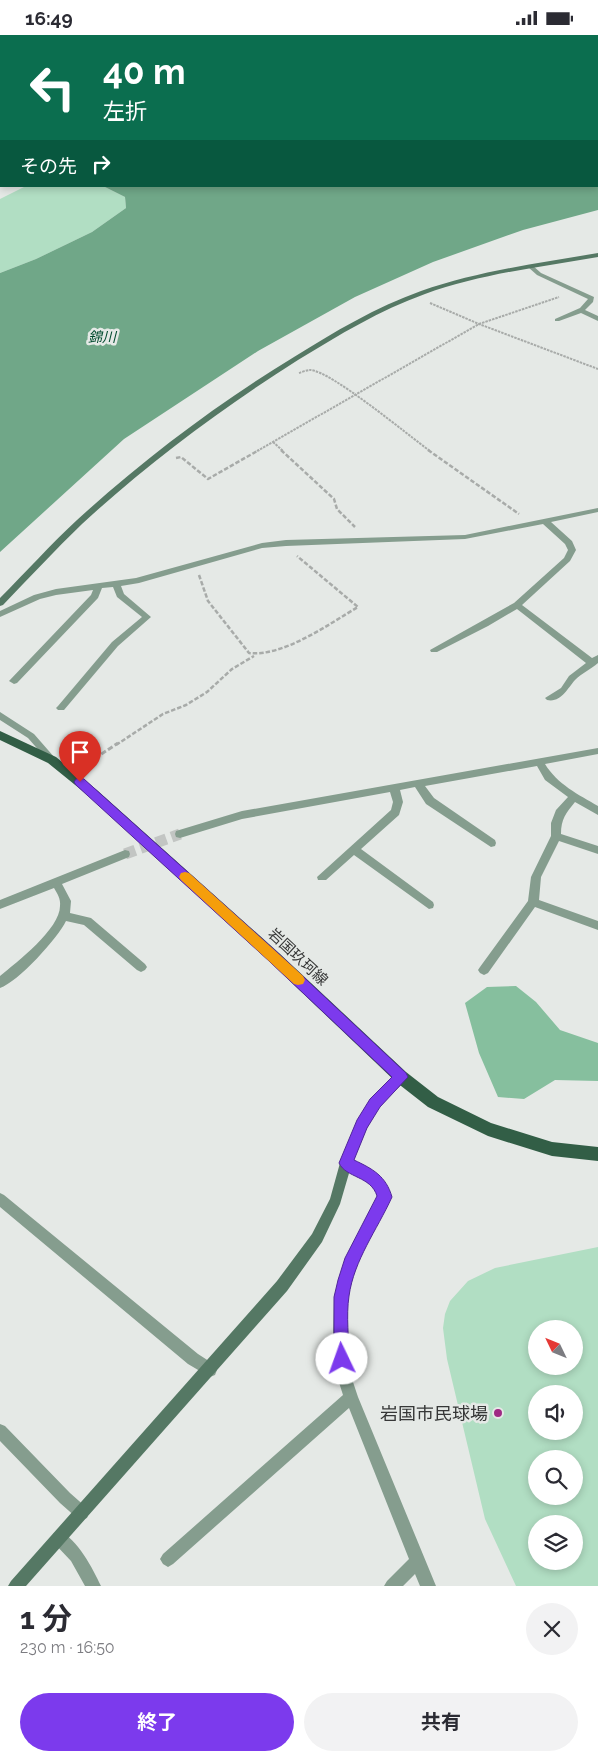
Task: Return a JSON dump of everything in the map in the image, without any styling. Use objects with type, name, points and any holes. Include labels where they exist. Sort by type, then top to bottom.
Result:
[{"type":"main road","name":"岩国玖珂線","points":[[0,735],[52,759],[94,794],[245,931],[401,1077],[433,1102],[488,1129],[552,1149],[598,1154]]},
{"type":"street","points":[[0,603],[90,513],[167,449],[269,375],[340,332],[399,303],[453,283],[504,270],[598,255]]},
{"type":"street","points":[[530,266],[539,274],[592,298],[591,302],[580,310],[558,320]]},
{"type":"street","points":[[580,310],[598,319]]},
{"type":"street","points":[[0,614],[37,597],[56,591],[78,587],[117,585],[262,546],[286,543],[366,542],[465,537],[598,510]]},
{"type":"street","points":[[434,650],[485,625],[517,605],[567,559],[572,549],[569,543],[545,521]]},
{"type":"street","points":[[61,708],[115,645],[147,617],[120,595],[117,585]]},
{"type":"street","points":[[14,681],[95,596],[98,587]]},
{"type":"street","points":[[517,605],[595,660],[572,678],[564,690],[550,698]]},
{"type":"street","points":[[0,715],[31,736],[52,759]]},
{"type":"street","points":[[180,835],[242,815],[419,785],[598,751]]},
{"type":"street","points":[[540,763],[548,777],[574,797],[598,811]]},
{"type":"street","points":[[419,785],[430,801],[491,843]]},
{"type":"street","points":[[322,877],[395,812],[398,802],[394,788]]},
{"type":"street","points":[[484,971],[533,902],[536,877],[556,836],[556,823],[560,813],[574,797]]},
{"type":"street","points":[[556,836],[598,850]]},
{"type":"street","points":[[354,849],[430,905]]},
{"type":"street","points":[[0,905],[125,854]]},
{"type":"street","points":[[0,983],[33,956],[64,916],[66,904],[56,882]]},
{"type":"street","points":[[533,902],[598,926]]},
{"type":"street","points":[[64,916],[86,921],[141,967]]},
{"type":"street","points":[[16,1586],[210,1370],[282,1286],[317,1238],[336,1200],[346,1163],[362,1125],[375,1103],[401,1077]]},
{"type":"street","points":[[346,1163],[372,1176],[382,1188],[384,1197],[350,1264],[341,1297],[342,1373],[428,1586]]},
{"type":"street","points":[[0,1199],[193,1359],[210,1370]]},
{"type":"street","points":[[168,1559],[351,1397]]},
{"type":"street","points":[[0,1431],[65,1499],[82,1513]]},
{"type":"street","points":[[59,1538],[76,1556],[93,1586]]},
{"type":"street","points":[[392,1586],[418,1561]]},
{"type":"path","points":[[174,458],[182,457],[208,479],[479,324],[579,291]]},
{"type":"path","points":[[428,302],[479,324],[598,369]]},
{"type":"path","points":[[294,374],[311,370],[324,374],[356,395],[531,524]]},
{"type":"path","points":[[273,442],[334,499],[337,509],[363,536],[366,542]]},
{"type":"path","points":[[88,763],[163,714],[186,705],[207,692],[232,669],[255,656],[268,654],[291,643],[358,607],[290,550],[286,543]]},
{"type":"path","points":[[196,565],[208,601],[249,653],[255,656]]},
{"type":"shaded area","points":[[24,187],[105,187],[125,197],[126,208],[92,232],[36,259],[0,273],[0,199]]},
{"type":"shaded area","points":[[516,986],[536,1002],[560,1030],[598,1043],[598,1081],[555,1080],[524,1099],[498,1097],[479,1053],[465,1003],[487,987]]},
{"type":"shaded area","name":"岩国市民球場","points":[[598,1247],[598,1586],[516,1586],[485,1519],[447,1359],[443,1328],[445,1314],[450,1301],[468,1281],[495,1268]]},
{"type":"water","name":"錦川","points":[[105,187],[598,187],[598,210],[523,230],[433,262],[355,297],[258,351],[124,439],[0,552],[0,273],[36,259],[92,232],[126,208],[125,197]]},
{"type":"tunnel","points":[[125,854],[180,834]]},
{"type":"slow traffic","points":[[185,877],[298,980]]},
{"type":"place","name":"岩国市民球場","points":[[498,1413]]},
{"type":"route","points":[[80,782],[274,957],[401,1077],[375,1103],[362,1125],[346,1163],[372,1176],[382,1188],[384,1197],[372,1224],[350,1264],[341,1297],[340,1330],[342,1359]]}]
